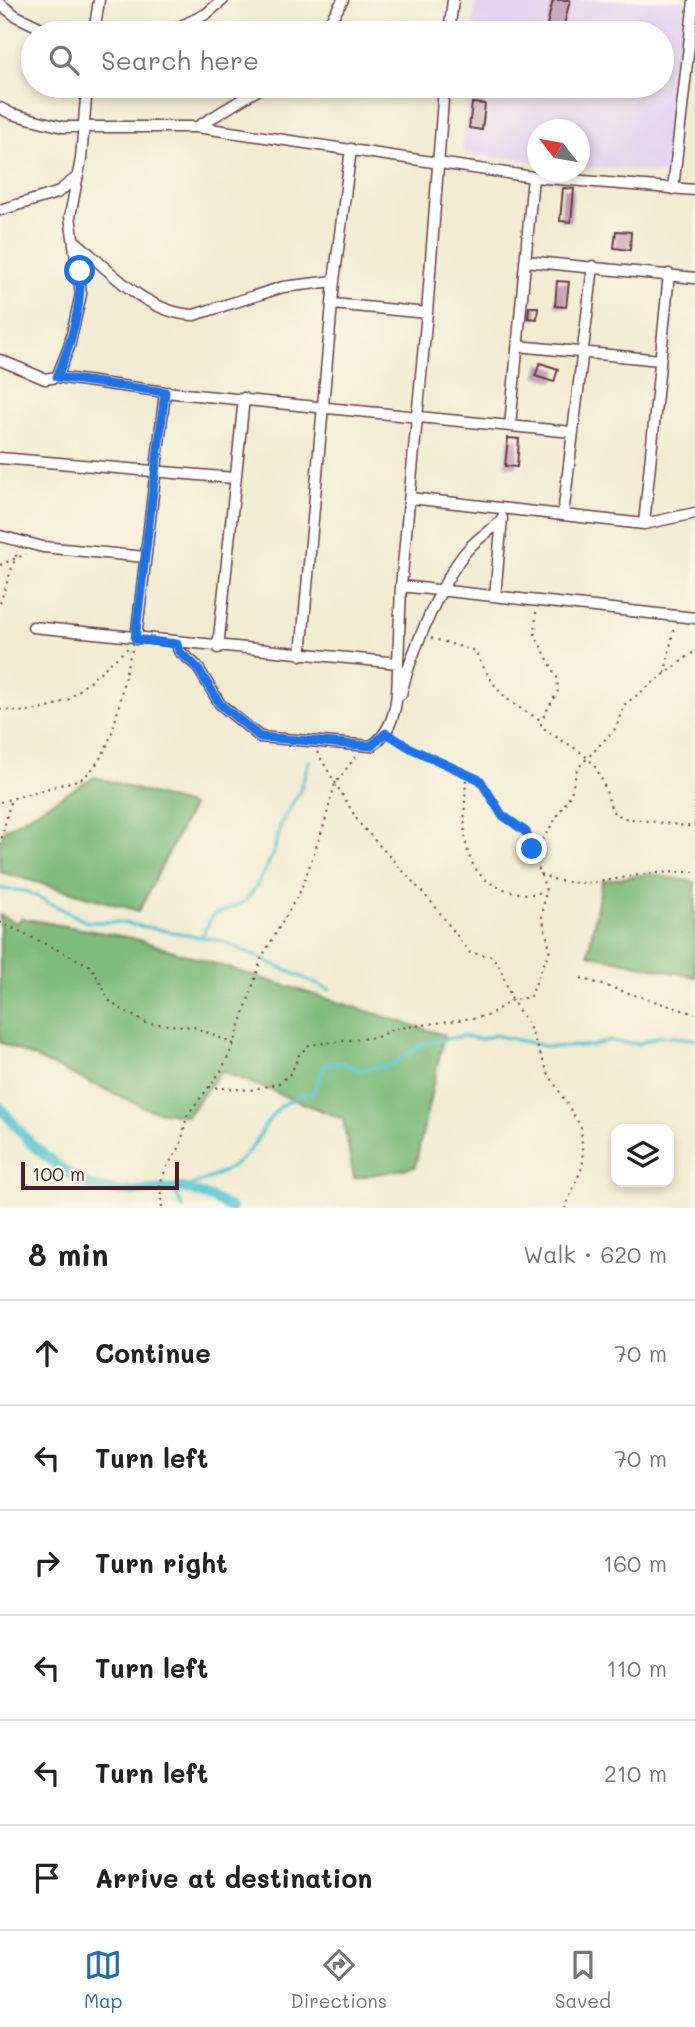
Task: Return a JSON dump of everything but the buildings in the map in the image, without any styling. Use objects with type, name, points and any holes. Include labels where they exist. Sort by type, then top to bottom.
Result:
[{"type":"street","points":[[96,21],[100,0]]},
{"type":"street","points":[[192,21],[206,14],[223,0]]},
{"type":"street","points":[[330,21],[343,0]]},
{"type":"street","points":[[450,21],[453,0]]},
{"type":"street","points":[[673,189],[694,0]]},
{"type":"street","points":[[0,4],[27,21]]},
{"type":"street","points":[[57,377],[69,347],[81,294],[76,242],[70,216],[86,98]]},
{"type":"street","points":[[197,127],[244,98]]},
{"type":"street","points":[[389,728],[397,700],[401,586],[427,313],[443,98]]},
{"type":"street","points":[[682,102],[695,103]]},
{"type":"street","points":[[0,108],[6,114],[82,128],[197,127],[527,176]]},
{"type":"street","points":[[301,655],[325,408],[334,281],[351,149]]},
{"type":"street","points":[[0,210],[57,193],[77,177]]},
{"type":"street","points":[[510,426],[533,182]]},
{"type":"street","points":[[590,182],[695,190]]},
{"type":"street","points":[[76,242],[148,302],[179,314],[194,315],[284,287],[334,281]]},
{"type":"street","points":[[525,261],[695,278]]},
{"type":"street","points":[[563,515],[593,266]]},
{"type":"street","points":[[644,524],[669,274]]},
{"type":"street","points":[[333,303],[427,313]]},
{"type":"street","points":[[518,345],[660,360]]},
{"type":"street","points":[[0,359],[45,379],[57,377],[165,392],[572,432]]},
{"type":"street","points":[[135,639],[165,392]]},
{"type":"street","points":[[218,648],[244,398]]},
{"type":"street","points":[[0,458],[234,478]]},
{"type":"street","points":[[410,498],[644,524],[695,513]]},
{"type":"street","points":[[495,596],[502,508]]},
{"type":"street","points":[[177,644],[179,651],[197,667],[220,704],[260,737],[371,746],[389,728],[396,716],[421,632],[444,590],[470,547],[501,522]]},
{"type":"street","points":[[0,536],[43,547],[145,557]]},
{"type":"street","points":[[401,586],[695,618]]},
{"type":"street","points":[[33,627],[177,644],[398,663]]},
{"type":"path","points":[[0,603],[17,557],[19,542]]},
{"type":"path","points":[[0,565],[43,547]]},
{"type":"path","points":[[537,600],[535,635],[557,677],[558,691],[541,720],[541,726],[586,758],[599,774],[612,810],[624,818],[694,827],[695,802]]},
{"type":"path","points":[[664,676],[676,616]]},
{"type":"path","points":[[421,632],[439,642],[475,651],[492,684],[508,702],[541,720]]},
{"type":"path","points":[[0,709],[19,712],[46,709],[69,699],[77,689],[112,665],[135,639]]},
{"type":"path","points":[[0,802],[81,779],[92,771],[115,727],[124,674],[135,639]]},
{"type":"path","points":[[532,849],[543,839],[571,794],[577,769],[617,728],[624,705],[695,651]]},
{"type":"path","points":[[209,1087],[251,1090],[279,1083],[291,1073],[299,1055],[309,1045],[377,1037],[393,1029],[488,1016],[512,1000],[530,997],[550,949],[542,917],[546,890],[526,832],[502,815],[480,780],[412,749],[389,728]]},
{"type":"path","points":[[312,742],[359,823],[434,905],[470,953],[492,956],[500,967],[512,1000],[529,1026],[548,1073],[581,1127],[583,1165],[565,1208]]},
{"type":"path","points":[[162,1208],[160,1184],[166,1168],[180,1147],[187,1116],[209,1087],[234,1044],[262,957],[301,890],[335,784],[353,758],[371,746]]},
{"type":"path","points":[[466,773],[465,836],[474,866],[483,880],[493,886],[534,895],[546,890]]},
{"type":"path","points":[[0,845],[11,798]]},
{"type":"path","points":[[539,873],[556,881],[583,885],[649,874],[695,872]]},
{"type":"path","points":[[0,922],[91,966],[111,1003],[146,1023],[194,1027],[234,1044]]},
{"type":"path","points":[[581,978],[695,1014]]},
{"type":"shaded area","points":[[476,0],[685,0],[669,170],[664,174],[590,167],[590,119],[527,119],[527,160],[465,154],[462,148],[467,98],[674,98],[674,21],[474,21]]},
{"type":"green space","points":[[95,777],[192,806],[139,911],[0,872],[0,845],[4,830]]},
{"type":"green space","points":[[649,874],[695,882],[695,977],[588,954],[602,881]]},
{"type":"green space","points":[[0,915],[17,923],[21,918],[132,938],[444,1035],[415,1167],[354,1178],[343,1119],[221,1071],[187,1116],[151,1110],[0,1042]]},
{"type":"waterway","points":[[202,936],[212,916],[246,901],[257,885],[273,855],[281,824],[300,790],[309,761]]},
{"type":"waterway","points":[[0,889],[26,891],[87,922],[118,922],[222,941],[330,990]]},
{"type":"waterway","points":[[183,1188],[219,1174],[238,1162],[249,1151],[274,1113],[295,1098],[312,1093],[327,1064],[343,1063],[360,1070],[394,1064],[422,1044],[462,1036],[481,1039],[495,1035],[549,1047],[592,1046],[608,1041],[638,1044],[660,1036],[695,1039]]},
{"type":"waterway","points":[[0,1107],[32,1145],[67,1173],[90,1186],[123,1192],[183,1188],[231,1208]]},
{"type":"waterway","points":[[174,1189],[183,1208]]},
{"type":"route","points":[[80,271],[81,294],[69,347],[57,377],[165,392],[135,639],[177,644],[179,651],[197,667],[220,704],[260,737],[371,746],[386,733],[412,749],[480,780],[488,797],[502,815],[526,832],[532,849]]}]
